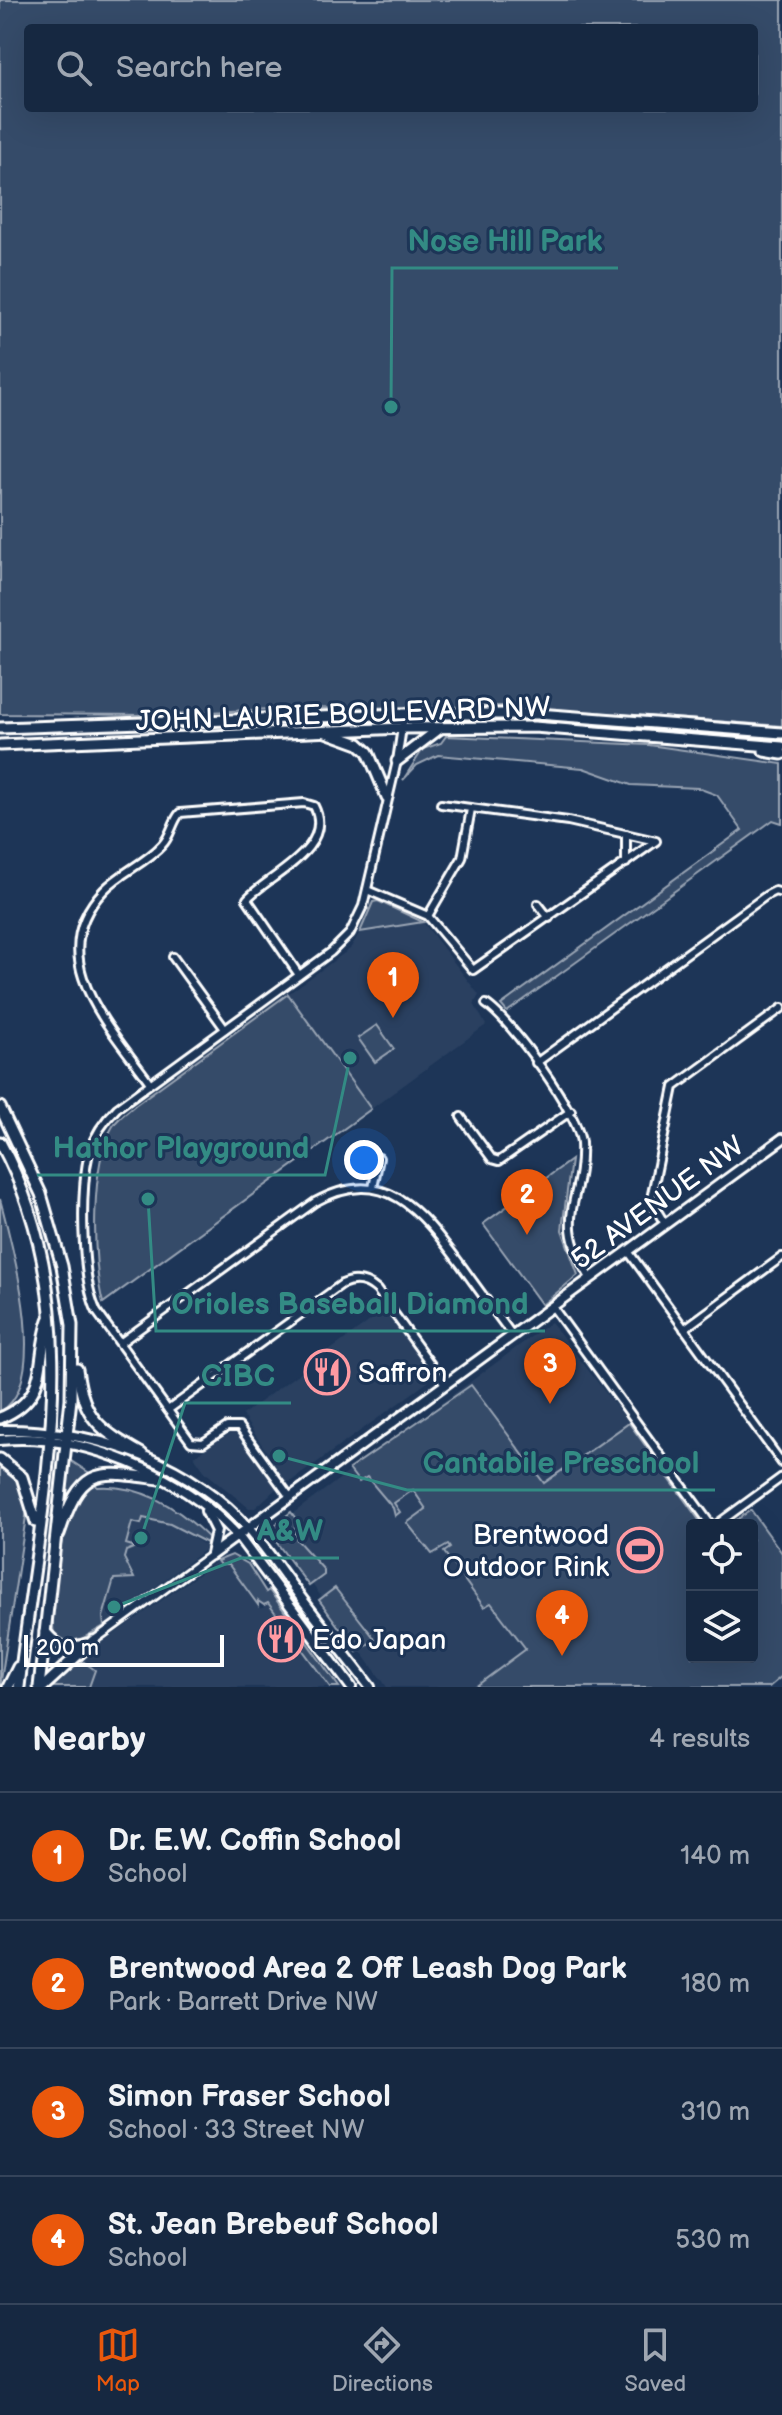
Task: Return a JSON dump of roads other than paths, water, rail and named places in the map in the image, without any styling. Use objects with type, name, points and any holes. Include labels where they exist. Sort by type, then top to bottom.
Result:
[{"type":"main road","name":"JOHN LAURIE BOULEVARD NW","points":[[0,726],[404,714],[615,718],[782,733]]},
{"type":"main road","name":"JOHN LAURIE BOULEVARD NW","points":[[0,745],[403,728],[534,727],[782,747]]},
{"type":"main road","points":[[397,761],[441,728]]},
{"type":"main road","points":[[326,732],[359,744],[368,752],[383,780],[387,797]]},
{"type":"main road","points":[[729,743],[782,754]]},
{"type":"main road","points":[[0,1107],[23,1152],[49,1218],[62,1266],[81,1397],[90,1416],[105,1433],[142,1454]]},
{"type":"main road","points":[[0,1142],[35,1225],[52,1313],[51,1438],[19,1687]]},
{"type":"main road","points":[[0,1418],[23,1406],[35,1391],[52,1313]]},
{"type":"main road","points":[[41,1687],[66,1440],[72,1338]]},
{"type":"main road","points":[[0,1459],[16,1469],[28,1487],[37,1531]]},
{"type":"main road","points":[[53,1552],[71,1500],[88,1480],[115,1472],[160,1479]]},
{"type":"main road","points":[[45,1632],[61,1648],[70,1650],[93,1641]]},
{"type":"main road","points":[[41,1687],[93,1641]]},
{"type":"main road","points":[[8,1687],[22,1660]]},
{"type":"street","points":[[290,1497],[239,1427],[227,1427],[197,1444],[168,1410],[97,1312],[87,1283],[86,1171],[91,1147],[104,1122],[150,1083],[331,952],[350,933],[367,890],[397,761],[404,714]]},
{"type":"street","points":[[150,1083],[88,995],[80,969],[79,943],[85,918],[97,898],[112,882],[163,844],[180,813],[304,803],[314,806],[318,816],[304,853],[247,899],[299,975]]},
{"type":"street","points":[[367,890],[428,916],[473,970],[656,841],[558,819],[441,804]]},
{"type":"street","points":[[428,916],[462,858],[471,809]]},
{"type":"street","points":[[626,834],[626,863]]},
{"type":"street","points":[[536,1063],[767,895],[782,893]]},
{"type":"street","points":[[538,904],[549,918]]},
{"type":"street","points":[[173,957],[225,1029]]},
{"type":"street","points":[[486,1004],[504,1018],[571,1111],[581,1149],[570,1208],[570,1231],[577,1257],[590,1278]]},
{"type":"street","points":[[665,1224],[653,1204],[652,1194],[674,1087],[782,1008]]},
{"type":"street","points":[[461,1117],[492,1159],[499,1161],[571,1111]]},
{"type":"street","name":"52 AVENUE NW","points":[[93,1641],[782,1139]]},
{"type":"street","points":[[373,1188],[379,1158]]},
{"type":"street","points":[[120,1343],[315,1202],[346,1190],[373,1188],[418,1209],[512,1335]]},
{"type":"street","points":[[628,1251],[782,1463]]},
{"type":"street","points":[[684,1329],[782,1257]]},
{"type":"street","points":[[168,1410],[342,1284],[352,1280],[363,1281],[377,1290],[445,1384]]},
{"type":"street","points":[[552,1306],[709,1519]]},
{"type":"street","points":[[0,1430],[142,1454],[197,1484],[248,1528],[370,1687]]},
{"type":"street","points":[[0,1440],[51,1438]]},
{"type":"street","points":[[66,1440],[123,1461],[160,1479],[201,1504],[238,1536],[351,1687]]},
{"type":"street","points":[[722,1519],[782,1477]]},
{"type":"street","points":[[201,1504],[216,1531],[211,1555]]},
{"type":"place","name":"Nose Hill Park","points":[[391,407]]},
{"type":"place","name":"Dr. E.W. Coffin School","points":[[393,1018]]},
{"type":"place","name":"Hathor Playground","points":[[350,1058]]},
{"type":"place","name":"Orioles Baseball Diamond","points":[[148,1199]]},
{"type":"place","name":"Brentwood Area 2 Off Leash Dog Park","points":[[527,1235]]},
{"type":"place","name":"Saffron","points":[[327,1372]]},
{"type":"place","name":"Simon Fraser School","points":[[550,1404]]},
{"type":"place","name":"Cantabile Preschool","points":[[279,1456]]},
{"type":"place","name":"CIBC","points":[[141,1538]]},
{"type":"place","name":"Brentwood Outdoor Rink","points":[[640,1550]]},
{"type":"place","name":"A&W","points":[[114,1607]]},
{"type":"place","name":"Edo Japan","points":[[281,1639]]},
{"type":"place","name":"St. Jean Brebeuf School","points":[[562,1656]]}]
